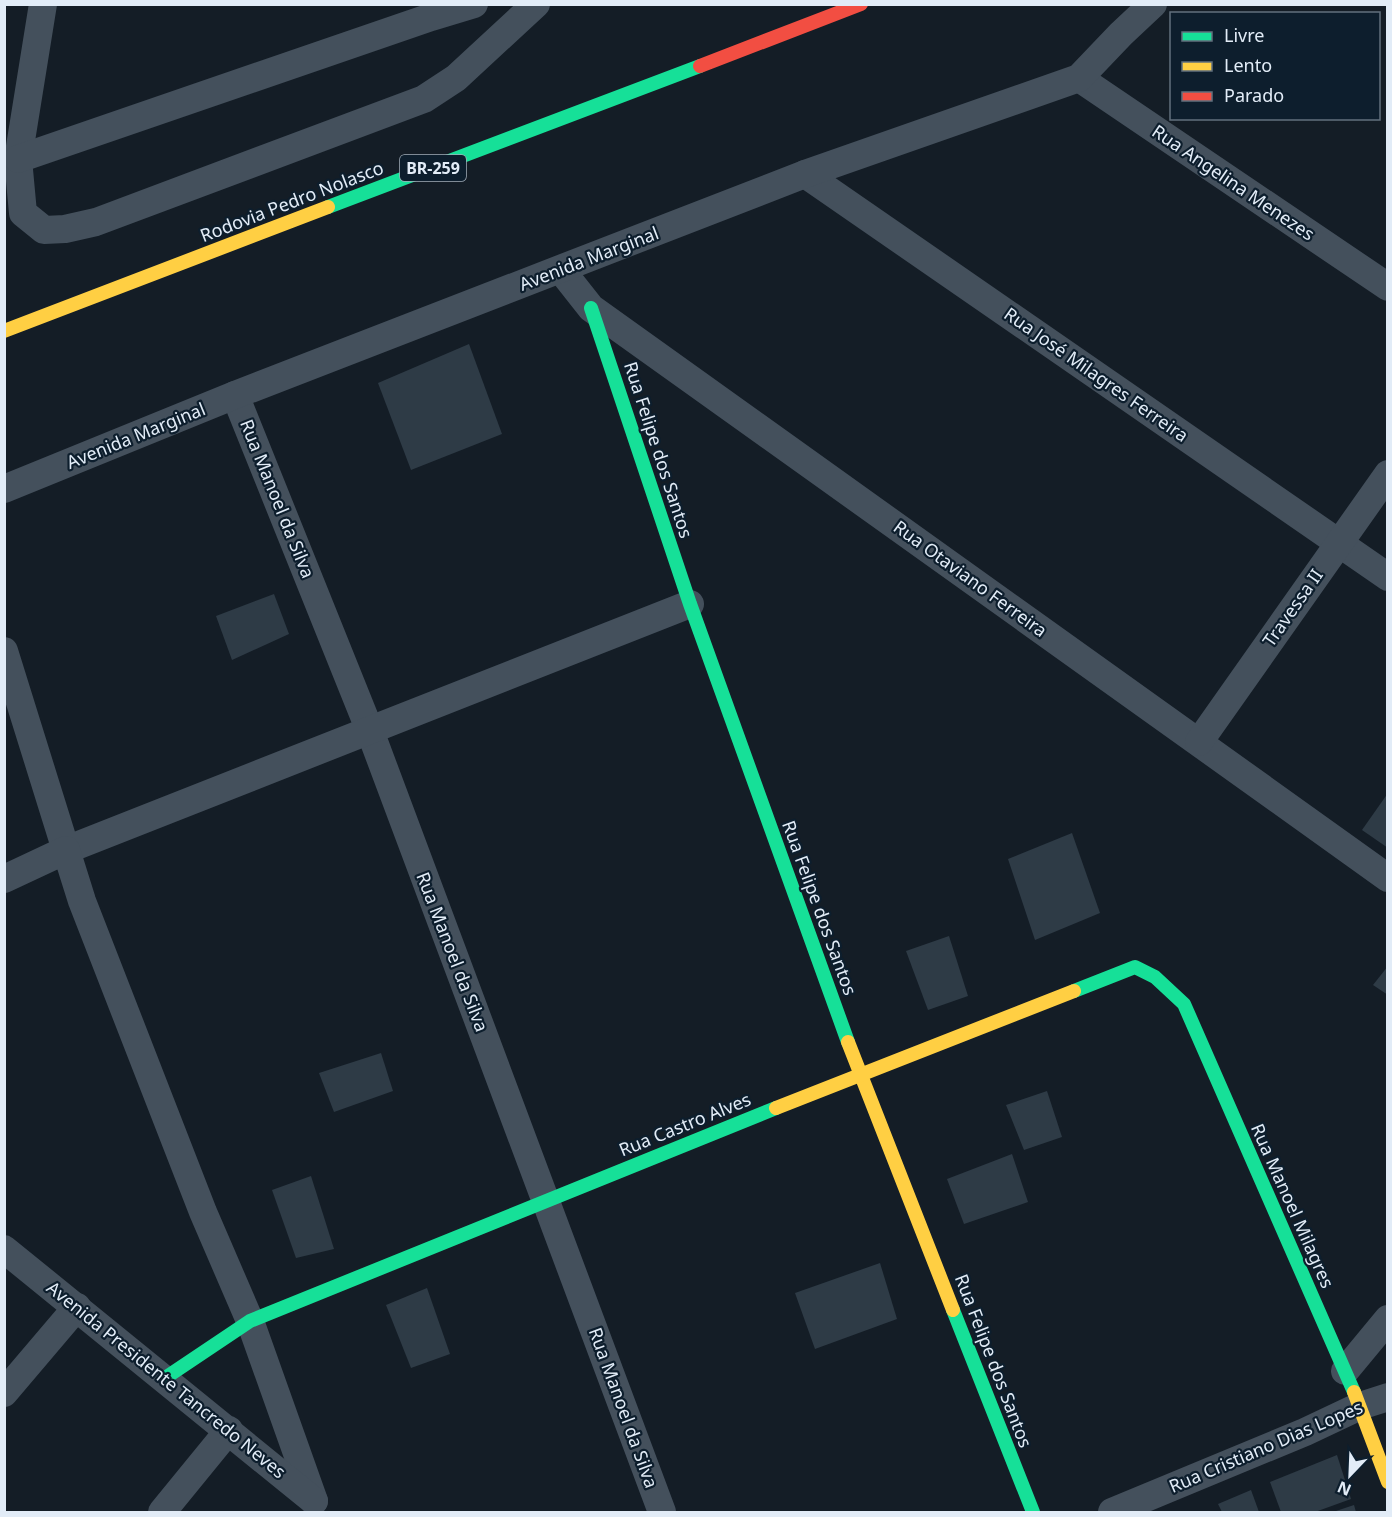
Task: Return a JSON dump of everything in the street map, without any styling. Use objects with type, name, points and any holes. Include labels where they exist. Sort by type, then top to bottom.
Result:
[{"type":"main road","name":"Rodovia Pedro Nolasco","points":[[4,331],[807,15],[861,4]]},
{"type":"main road","name":"Rua Felipe dos Santos","points":[[591,308],[690,604],[860,1074],[1033,1512]]},
{"type":"main road","name":"Rua Castro Alves","points":[[165,1378],[250,1321],[860,1074],[1135,968]]},
{"type":"main road","name":"Rua Manoel Milagres","points":[[1135,968],[1155,977],[1184,1004],[1360,1406],[1388,1482]]},
{"type":"street","points":[[43,4],[18,159],[14,216],[44,230],[66,229],[96,222],[424,99],[456,78],[536,4]]},
{"type":"street","points":[[18,159],[474,4]]},
{"type":"street","name":"Avenida Marginal","points":[[4,489],[235,395],[805,174],[1079,78],[1153,4]]},
{"type":"street","name":"Rua Angelina Menezes","points":[[1079,78],[1388,287]]},
{"type":"street","name":"Rua José Milagres Ferreira","points":[[805,174],[1388,577]]},
{"type":"street","name":"Rua Otaviano Ferreira","points":[[561,270],[591,308],[1388,878]]},
{"type":"street","name":"Rua Manoel da Silva","points":[[235,395],[370,731],[662,1512]]},
{"type":"street","name":"Travessa II","points":[[1198,742],[1388,474]]},
{"type":"street","points":[[4,879],[66,850],[690,604]]},
{"type":"street","points":[[4,651],[82,901],[203,1212],[250,1321],[321,1507]]},
{"type":"street","name":"Avenida Presidente Tancredo Neves","points":[[4,1249],[321,1507]]},
{"type":"street","points":[[4,1393],[76,1307]]},
{"type":"street","points":[[1345,1371],[1388,1319]]},
{"type":"street","name":"Rua Cristiano Dias Lopes","points":[[1112,1512],[1388,1396]]},
{"type":"street","points":[[162,1512],[229,1430]]},
{"type":"building","points":[[469,344],[502,434],[411,470],[378,383]]},
{"type":"building","points":[[274,594],[289,634],[232,660],[216,616]]},
{"type":"building","points":[[1388,793],[1388,848],[1362,830]]},
{"type":"building","points":[[1072,833],[1100,913],[1035,940],[1008,859]]},
{"type":"building","points":[[949,936],[968,996],[928,1010],[906,951]]},
{"type":"building","points":[[1388,966],[1388,995],[1373,985]]},
{"type":"building","points":[[381,1053],[393,1091],[334,1112],[319,1073]]},
{"type":"building","points":[[1047,1091],[1062,1137],[1024,1150],[1006,1105]]},
{"type":"building","points":[[1012,1154],[1028,1202],[964,1224],[947,1179]]},
{"type":"building","points":[[311,1176],[334,1249],[296,1258],[272,1190]]},
{"type":"building","points":[[880,1263],[897,1319],[815,1349],[795,1293]]},
{"type":"building","points":[[427,1288],[450,1354],[411,1368],[386,1305]]},
{"type":"building","points":[[1337,1455],[1351,1499],[1315,1512],[1281,1512],[1270,1482]]},
{"type":"building","points":[[1251,1490],[1259,1512],[1222,1512],[1218,1504]]},
{"type":"building","points":[[1354,1505],[1356,1512],[1333,1512]]},
{"type":"traffic: fast","points":[[328,207],[700,66]]},
{"type":"traffic: fast","points":[[591,308],[690,604],[848,1042]]},
{"type":"traffic: fast","points":[[1074,991],[1135,967],[1155,977],[1184,1004],[1354,1392]]},
{"type":"traffic: fast","points":[[165,1378],[250,1321],[776,1108]]},
{"type":"traffic: fast","points":[[953,1310],[1033,1512]]},
{"type":"traffic: slow","points":[[4,331],[328,207]]},
{"type":"traffic: slow","points":[[776,1108],[1074,991]]},
{"type":"traffic: slow","points":[[848,1042],[953,1310]]},
{"type":"traffic: slow","points":[[1354,1392],[1388,1482]]},
{"type":"traffic: jam","points":[[700,66],[861,4]]}]
